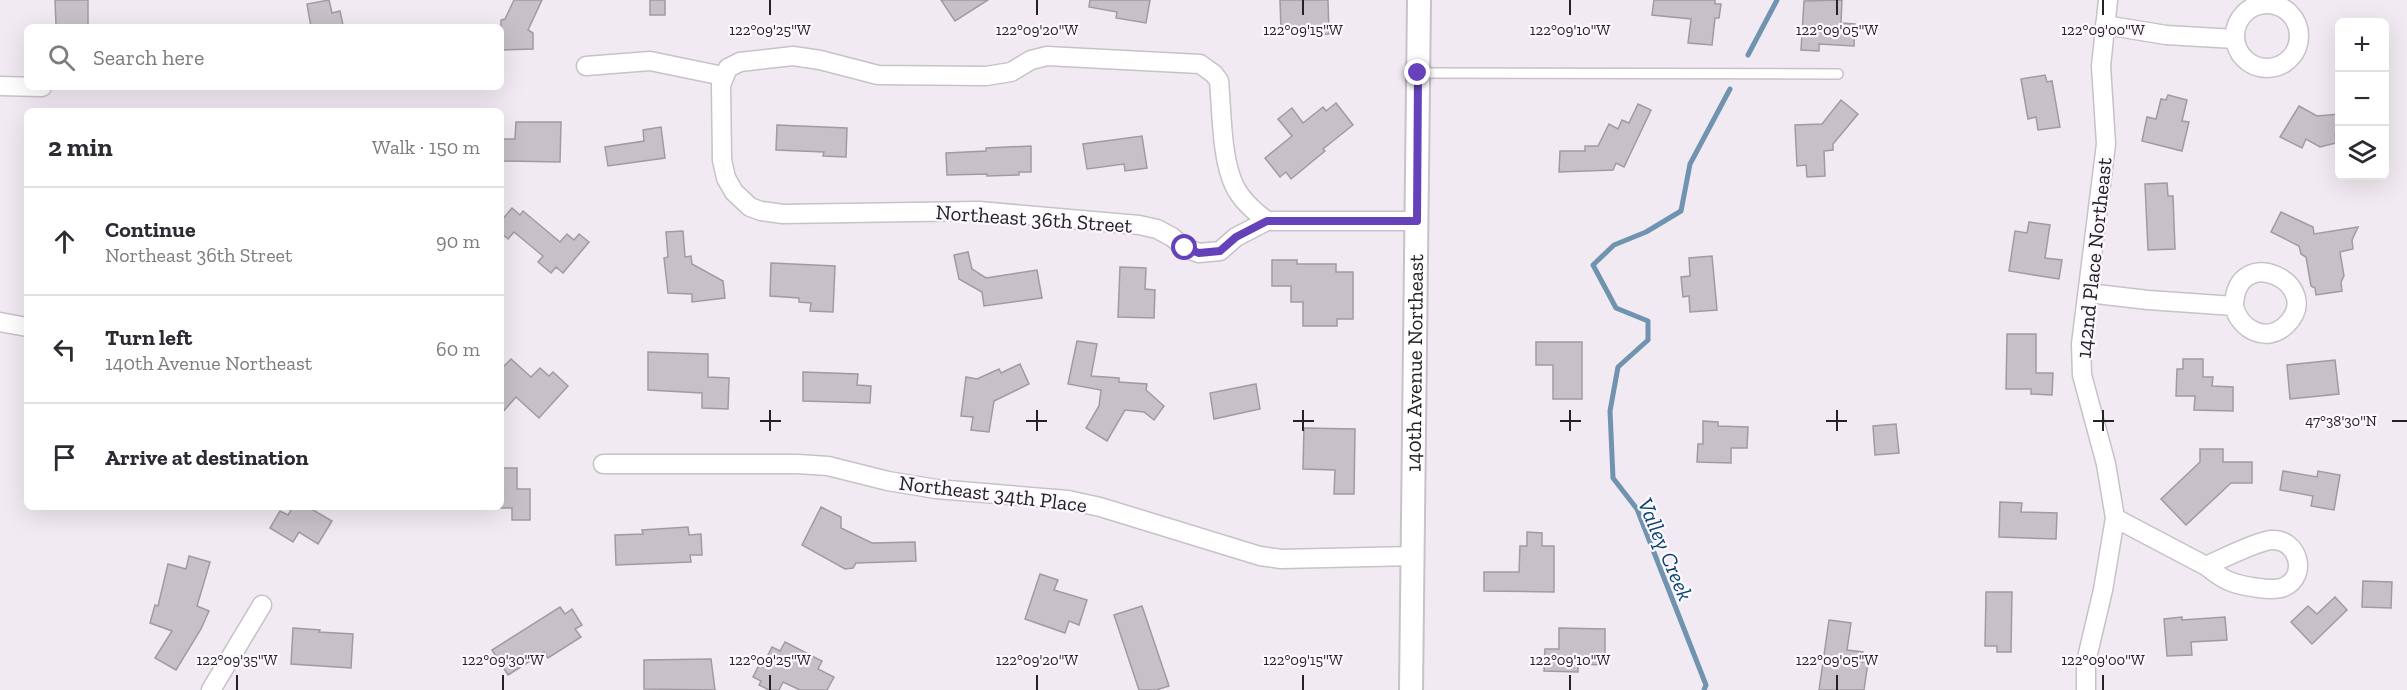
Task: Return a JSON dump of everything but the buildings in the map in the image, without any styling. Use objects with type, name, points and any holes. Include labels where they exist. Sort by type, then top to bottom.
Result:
[{"type":"street","name":"140th Avenue Northeast","points":[[1412,690],[1419,0]]},
{"type":"street","name":"142nd Place Northeast","points":[[2085,690],[2086,662],[2103,591],[2115,518],[2106,464],[2082,375],[2081,344],[2106,144],[2102,66],[2108,0]]},
{"type":"street","points":[[2105,26],[2166,34],[2235,39]]},
{"type":"street","points":[[586,66],[650,61],[726,72],[740,62],[793,56],[820,60],[878,75],[1003,75],[1031,60],[1047,56],[1200,64],[1214,74],[1218,81],[1226,149],[1235,187],[1254,212],[1267,221]]},
{"type":"street","name":"Northeast 36th Street","points":[[726,72],[720,85],[722,149],[726,178],[742,202],[761,211],[783,213],[979,211],[1139,225],[1157,229],[1172,237],[1185,248],[1199,253],[1220,251],[1236,237],[1267,221],[1417,221]]},
{"type":"street","points":[[0,86],[24,87]]},
{"type":"street","points":[[2088,293],[2234,306]]},
{"type":"street","points":[[0,322],[24,326]]},
{"type":"street","name":"Northeast 34th Place","points":[[603,464],[828,466],[888,481],[936,489],[1068,500],[1100,507],[1260,556],[1281,559],[1413,556]]},
{"type":"street","points":[[2115,518],[2206,566]]},
{"type":"street","points":[[211,690],[262,605]]},
{"type":"lane","points":[[1418,73],[1838,74]]},
{"type":"waterway","name":"Valley Creek","points":[[1748,55],[1777,0]]},
{"type":"waterway","name":"Valley Creek","points":[[1704,690],[1706,685],[1637,509],[1613,478],[1610,411],[1618,367],[1648,340],[1648,321],[1616,308],[1593,265],[1614,245],[1646,232],[1681,211],[1690,164],[1730,89]]},
{"type":"route","points":[[1185,248],[1199,253],[1220,251],[1236,237],[1267,221],[1417,221],[1418,73]]}]
